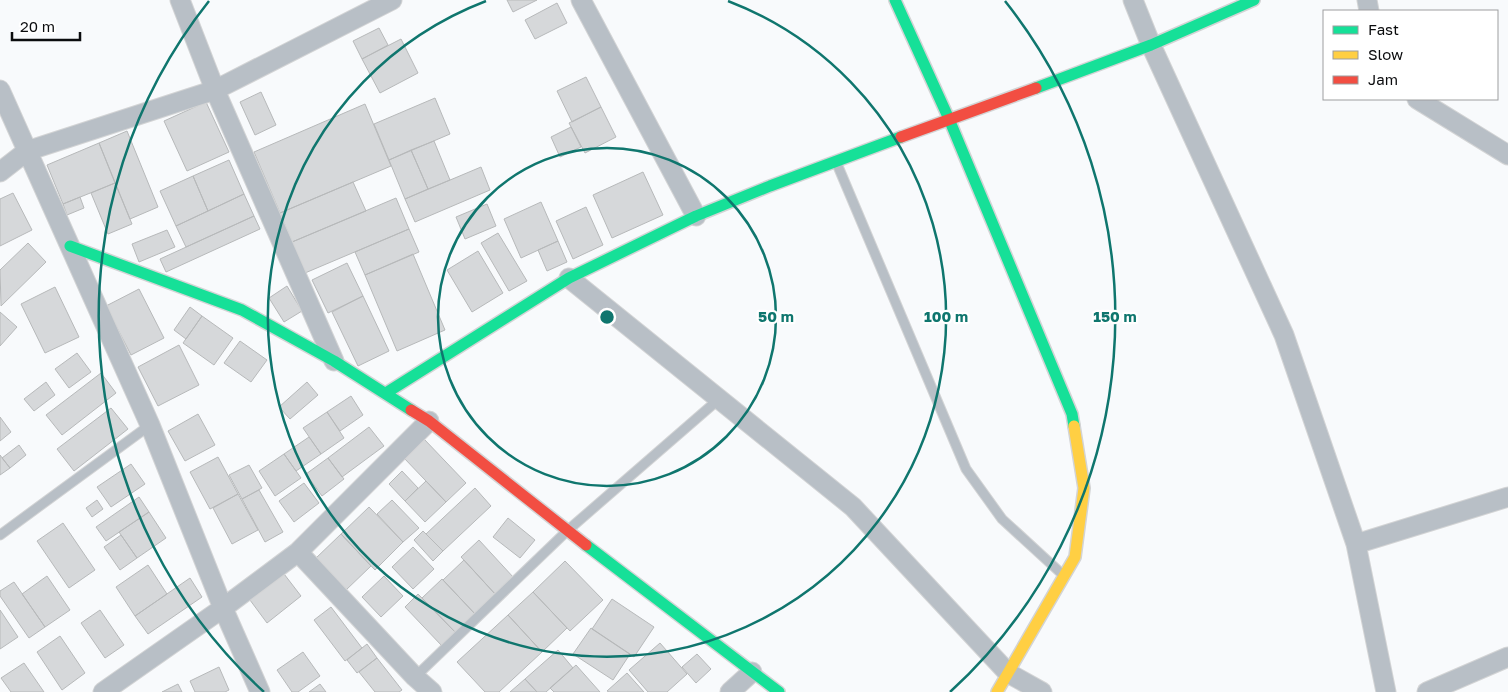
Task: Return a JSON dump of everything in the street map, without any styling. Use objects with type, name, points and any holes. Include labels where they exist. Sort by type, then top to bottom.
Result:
[{"type":"street","points":[[180,0],[215,90],[334,361]]},
{"type":"street","points":[[0,172],[27,151],[215,90],[392,0]]},
{"type":"street","points":[[581,0],[696,216]]},
{"type":"street","points":[[895,0],[949,119],[1072,414],[1084,488],[1075,557],[997,692]]},
{"type":"street","points":[[1133,0],[1151,45],[1284,335],[1356,544],[1386,692]]},
{"type":"street","points":[[386,393],[570,278],[696,216],[949,119],[1151,45],[1254,0]]},
{"type":"street","points":[[0,90],[150,425],[260,692]]},
{"type":"street","points":[[1420,100],[1508,155]]},
{"type":"street","points":[[70,246],[242,310],[334,361],[386,393],[429,422],[567,531],[779,692]]},
{"type":"street","points":[[570,278],[853,507],[1008,673],[1042,692]]},
{"type":"street","points":[[103,692],[224,608],[298,552],[429,422]]},
{"type":"street","points":[[1356,544],[1508,497]]},
{"type":"street","points":[[298,552],[429,691]]},
{"type":"street","points":[[1426,692],[1508,657]]},
{"type":"street","points":[[730,692],[752,672]]},
{"type":"lane","points":[[836,162],[966,469],[1002,519],[1064,576]]},
{"type":"lane","points":[[415,677],[567,531],[719,398]]},
{"type":"lane","points":[[0,535],[150,425]]},
{"type":"building","points":[[507,0],[537,0],[513,12]]},
{"type":"building","points":[[557,3],[567,23],[535,39],[525,20]]},
{"type":"building","points":[[379,28],[388,45],[362,59],[353,41]]},
{"type":"building","points":[[401,39],[418,73],[380,93],[362,59]]},
{"type":"building","points":[[586,77],[601,107],[572,122],[557,91]]},
{"type":"building","points":[[261,92],[276,125],[255,135],[240,102]]},
{"type":"building","points":[[435,98],[450,134],[389,160],[374,124]]},
{"type":"building","points":[[206,102],[229,152],[187,171],[164,121]]},
{"type":"building","points":[[365,104],[391,166],[280,213],[254,152]]},
{"type":"building","points":[[601,107],[616,137],[585,153],[569,123]]},
{"type":"building","points":[[571,127],[581,147],[560,157],[551,137]]},
{"type":"building","points":[[127,131],[158,207],[130,219],[99,143]]},
{"type":"building","points":[[434,141],[450,180],[428,189],[411,150]]},
{"type":"building","points":[[99,143],[115,183],[63,204],[47,165]]},
{"type":"building","points":[[411,150],[428,189],[405,199],[389,160]]},
{"type":"building","points":[[229,160],[244,194],[208,211],[193,176]]},
{"type":"building","points":[[481,167],[490,190],[415,222],[405,199]]},
{"type":"building","points":[[643,172],[663,215],[612,238],[593,195]]},
{"type":"building","points":[[193,176],[208,211],[176,226],[160,191]]},
{"type":"building","points":[[353,182],[366,211],[292,242],[280,213]]},
{"type":"building","points":[[115,183],[132,224],[108,234],[91,193]]},
{"type":"building","points":[[13,193],[32,230],[0,246],[0,199]]},
{"type":"building","points":[[244,194],[254,216],[186,247],[176,226]]},
{"type":"building","points":[[80,197],[84,208],[67,215],[63,204]]},
{"type":"building","points":[[396,198],[409,229],[305,273],[292,242]]},
{"type":"building","points":[[541,202],[558,241],[521,258],[504,219]]},
{"type":"building","points":[[487,204],[496,226],[465,239],[456,217]]},
{"type":"building","points":[[586,207],[603,245],[573,259],[556,221]]},
{"type":"building","points":[[254,216],[260,229],[166,272],[160,259]]},
{"type":"building","points":[[409,229],[419,252],[365,275],[355,252]]},
{"type":"building","points":[[167,230],[175,247],[139,262],[132,244]]},
{"type":"building","points":[[498,233],[527,281],[509,291],[481,243]]},
{"type":"building","points":[[558,241],[567,262],[547,271],[538,250]]},
{"type":"building","points":[[28,243],[46,262],[1,306],[0,270]]},
{"type":"building","points":[[478,251],[503,293],[472,312],[447,270]]},
{"type":"building","points":[[413,254],[445,330],[397,351],[365,275]]},
{"type":"building","points":[[347,263],[363,296],[328,313],[312,280]]},
{"type":"building","points":[[287,286],[302,311],[284,322],[269,298]]},
{"type":"building","points":[[55,287],[79,337],[45,353],[21,304]]},
{"type":"building","points":[[139,289],[164,338],[131,355],[106,306]]},
{"type":"building","points":[[363,296],[389,351],[358,366],[332,312]]},
{"type":"building","points":[[190,307],[202,316],[186,339],[174,330]]},
{"type":"building","points":[[0,312],[17,327],[0,346]]},
{"type":"building","points":[[202,316],[233,338],[214,365],[183,343]]},
{"type":"building","points":[[240,341],[267,360],[251,382],[224,363]]},
{"type":"building","points":[[179,345],[199,385],[158,406],[138,367]]},
{"type":"building","points":[[77,353],[91,372],[69,388],[55,369]]},
{"type":"building","points":[[101,373],[116,393],[62,435],[46,415]]},
{"type":"building","points":[[46,382],[55,395],[34,411],[24,399]]},
{"type":"building","points":[[307,382],[318,395],[290,419],[279,407]]},
{"type":"building","points":[[351,396],[363,415],[340,431],[327,412]]},
{"type":"building","points":[[111,408],[128,429],[74,471],[57,449]]},
{"type":"building","points":[[327,412],[344,438],[321,454],[303,428]]},
{"type":"building","points":[[198,414],[215,445],[185,461],[168,431]]},
{"type":"building","points":[[0,417],[11,432],[0,441]]},
{"type":"building","points":[[369,427],[384,446],[342,477],[328,458]]},
{"type":"building","points":[[309,437],[321,454],[296,471],[284,454]]},
{"type":"building","points":[[424,439],[466,483],[446,502],[404,458]]},
{"type":"building","points":[[19,445],[26,455],[10,468],[2,458]]},
{"type":"building","points":[[284,454],[301,478],[275,496],[259,471]]},
{"type":"building","points":[[0,455],[10,468],[0,475]]},
{"type":"building","points":[[218,457],[238,494],[210,509],[190,472]]},
{"type":"building","points":[[328,458],[344,479],[322,496],[306,474]]},
{"type":"building","points":[[131,464],[145,484],[111,507],[97,487]]},
{"type":"building","points":[[249,465],[262,488],[242,499],[229,475]]},
{"type":"building","points":[[402,471],[418,488],[405,501],[389,484]]},
{"type":"building","points":[[426,481],[446,502],[425,522],[405,501]]},
{"type":"building","points":[[304,483],[319,503],[294,522],[279,501]]},
{"type":"building","points":[[475,488],[491,506],[443,551],[426,534]]},
{"type":"building","points":[[259,490],[283,532],[265,542],[242,499]]},
{"type":"building","points":[[238,494],[258,530],[232,544],[213,508]]},
{"type":"building","points":[[139,497],[149,512],[106,541],[96,527]]},
{"type":"building","points":[[97,500],[103,509],[92,517],[86,508]]},
{"type":"building","points":[[392,500],[419,528],[403,542],[377,514]]},
{"type":"building","points":[[369,507],[403,542],[375,570],[341,534]]},
{"type":"building","points":[[149,512],[166,538],[137,558],[119,532]]},
{"type":"building","points":[[508,518],[535,540],[520,558],[493,537]]},
{"type":"building","points":[[63,523],[95,570],[69,588],[37,541]]},
{"type":"building","points":[[423,531],[443,551],[433,561],[414,540]]},
{"type":"building","points":[[341,534],[371,566],[345,591],[315,559]]},
{"type":"building","points":[[121,535],[137,558],[120,570],[104,547]]},
{"type":"building","points":[[479,540],[514,578],[496,595],[461,557]]},
{"type":"building","points":[[413,547],[434,569],[413,589],[392,567]]},
{"type":"building","points":[[464,560],[496,595],[476,615],[443,580]]},
{"type":"building","points":[[565,561],[603,600],[570,631],[533,592]]},
{"type":"building","points":[[148,565],[167,594],[135,616],[116,587]]},
{"type":"building","points":[[281,570],[301,596],[267,623],[247,596]]},
{"type":"building","points":[[47,576],[70,610],[45,627],[22,594]]},
{"type":"building","points":[[384,576],[403,596],[381,617],[362,597]]},
{"type":"building","points":[[190,578],[202,597],[148,634],[135,616]]},
{"type":"building","points":[[442,579],[476,615],[456,633],[422,598]]},
{"type":"building","points":[[14,582],[45,627],[29,638],[0,596],[0,591]]},
{"type":"building","points":[[533,592],[567,628],[542,652],[508,615]]},
{"type":"building","points":[[418,594],[456,633],[442,646],[405,607]]},
{"type":"building","points":[[612,599],[654,627],[634,657],[592,629]]},
{"type":"building","points":[[331,607],[362,648],[345,661],[314,620]]},
{"type":"building","points":[[0,610],[18,637],[0,649]]},
{"type":"building","points":[[100,610],[124,645],[105,658],[81,623]]},
{"type":"building","points":[[508,615],[542,652],[499,692],[485,692],[457,662]]},
{"type":"building","points":[[591,628],[630,654],[613,680],[573,654]]},
{"type":"building","points":[[60,636],[85,673],[62,690],[37,652]]},
{"type":"building","points":[[660,643],[687,674],[667,692],[648,692],[629,670]]},
{"type":"building","points":[[367,644],[377,658],[357,673],[347,660]]},
{"type":"building","points":[[558,650],[573,668],[546,692],[537,692],[525,679]]},
{"type":"building","points":[[303,652],[320,676],[298,692],[292,692],[277,670]]},
{"type":"building","points":[[697,654],[711,669],[696,683],[682,667]]},
{"type":"building","points":[[377,658],[402,690],[399,692],[375,692],[359,672]]},
{"type":"building","points":[[24,663],[44,692],[11,692],[1,678]]},
{"type":"building","points":[[576,665],[600,692],[554,692],[550,688]]},
{"type":"building","points":[[219,667],[229,690],[225,692],[195,692],[190,681]]},
{"type":"building","points":[[627,673],[644,692],[607,691]]},
{"type":"building","points":[[525,679],[537,692],[510,692]]},
{"type":"building","points":[[178,684],[182,692],[162,692]]},
{"type":"building","points":[[320,684],[326,692],[309,692]]},
{"type":"traffic: fast","points":[[895,0],[949,119],[1072,414],[1074,426]]},
{"type":"traffic: fast","points":[[1036,88],[1151,45],[1254,0]]},
{"type":"traffic: fast","points":[[386,393],[569,278],[696,216],[901,137]]},
{"type":"traffic: fast","points":[[70,246],[242,310],[334,361],[411,410]]},
{"type":"traffic: fast","points":[[586,545],[779,692]]},
{"type":"traffic: slow","points":[[997,692],[1075,557],[1084,488],[1074,426]]},
{"type":"traffic: jam","points":[[901,137],[1036,88]]},
{"type":"traffic: jam","points":[[411,410],[429,421],[586,545]]}]
